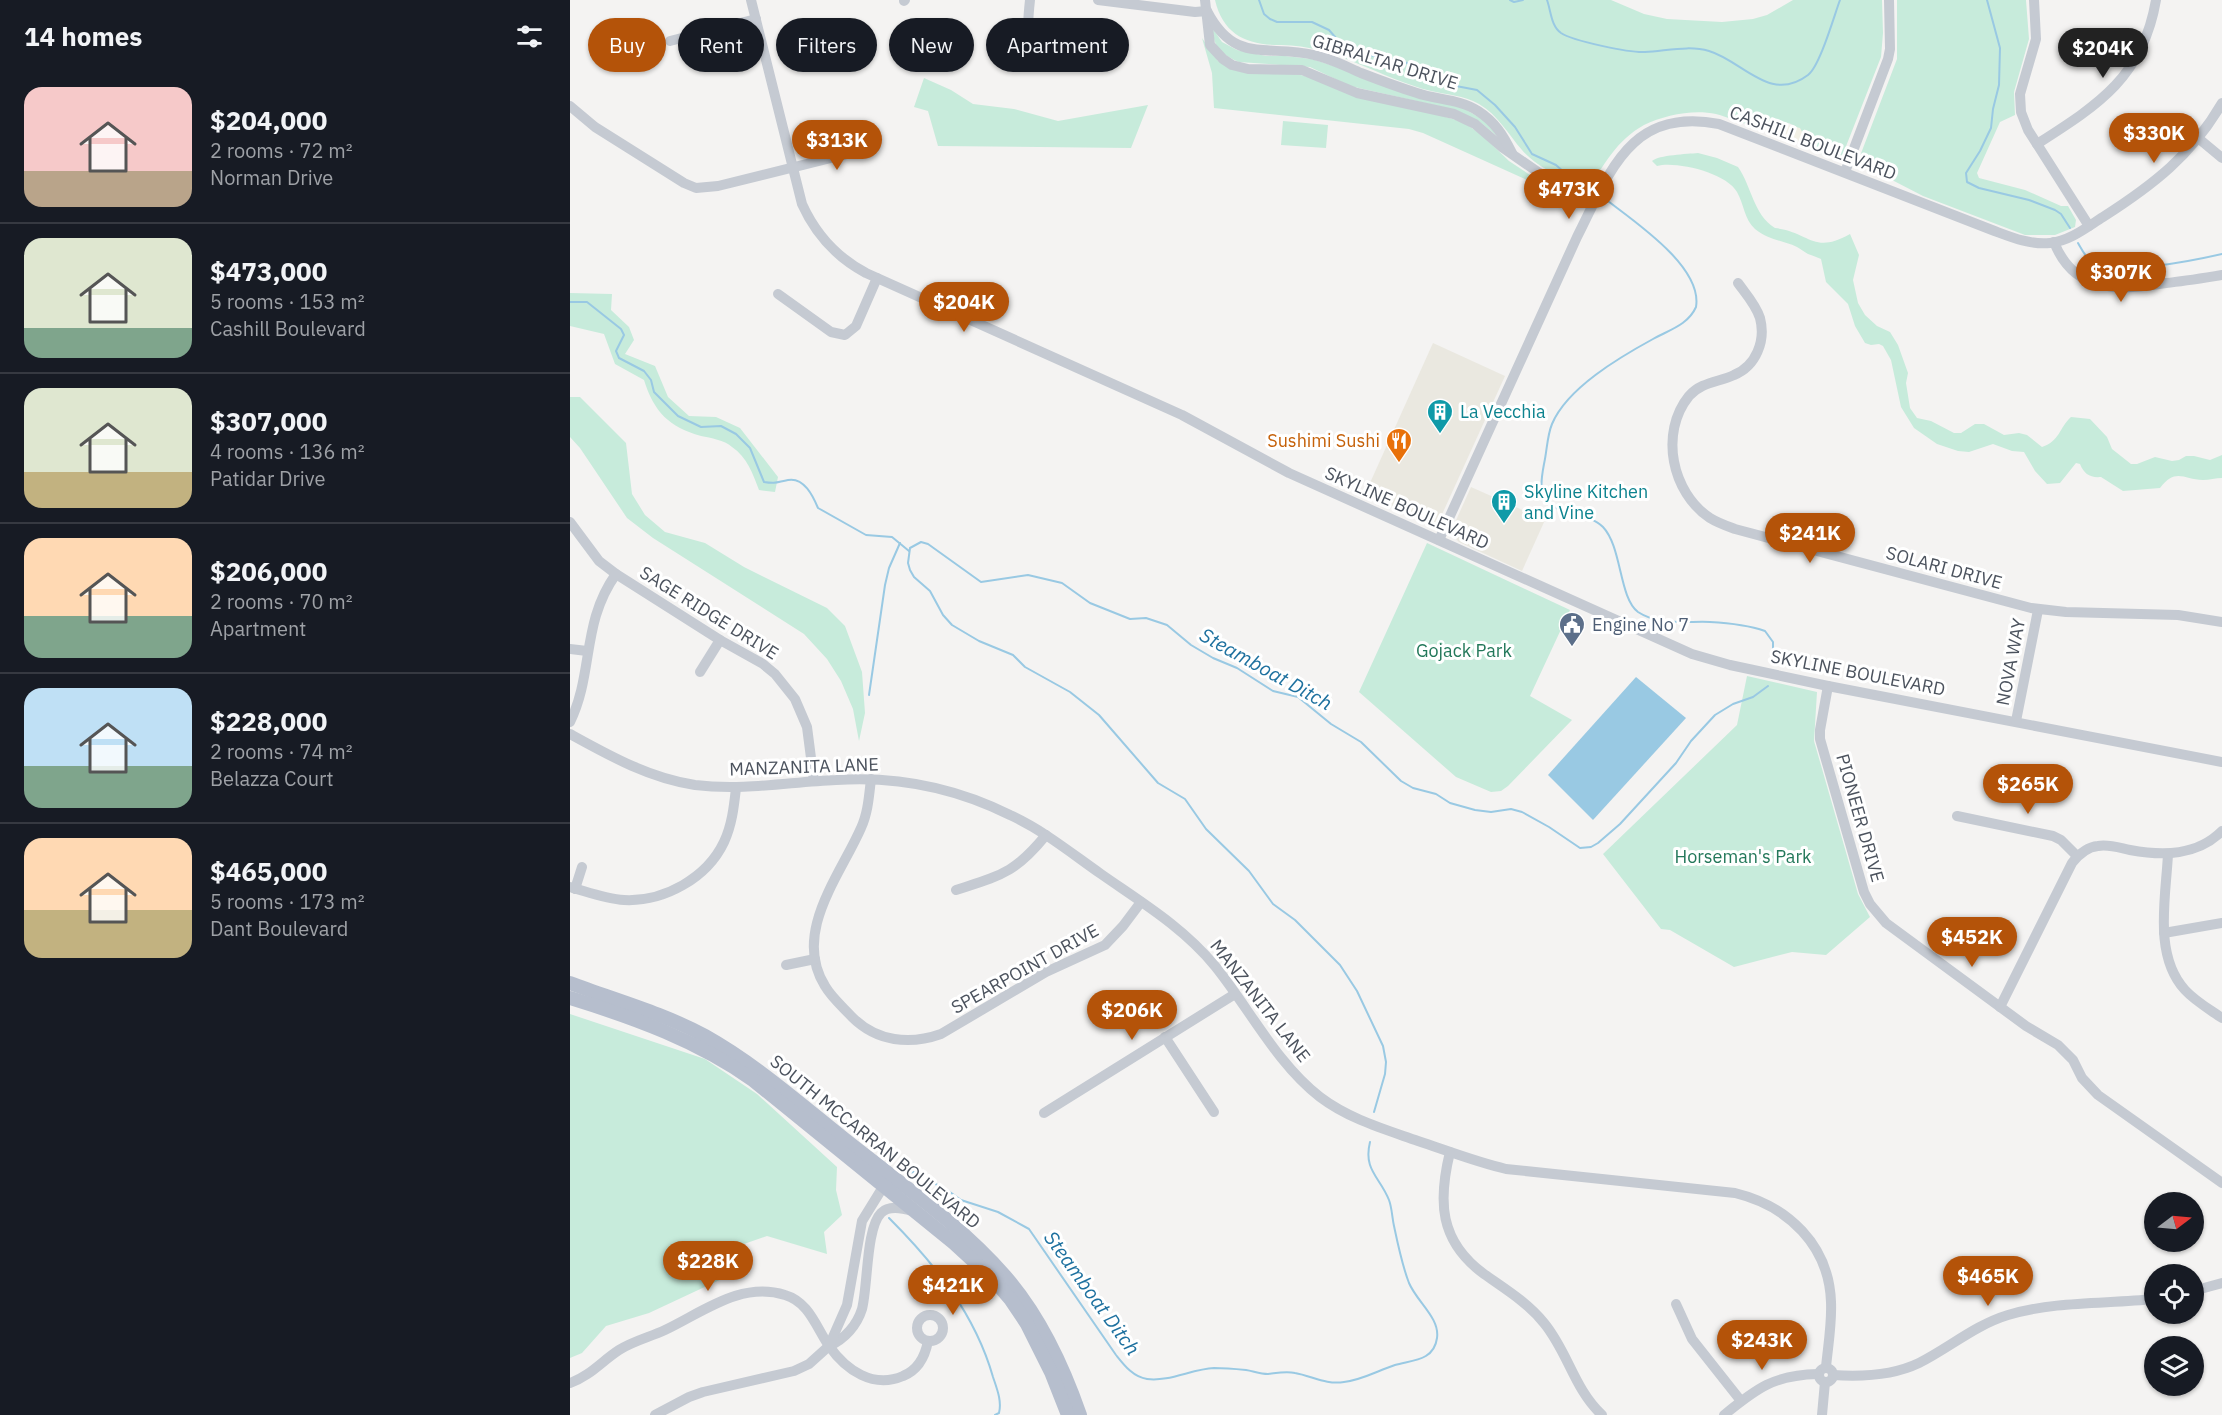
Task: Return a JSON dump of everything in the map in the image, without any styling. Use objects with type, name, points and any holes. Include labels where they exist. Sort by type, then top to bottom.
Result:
[{"type":"main road","name":"SOUTH MCCARRAN BOULEVARD","points":[[570,983],[680,1024],[728,1050],[921,1198],[984,1254],[1017,1292],[1052,1346],[1080,1415]]},
{"type":"main road","name":"SOUTH MCCARRAN BOULEVARD","points":[[570,998],[615,1012],[682,1038],[732,1065],[973,1260],[1011,1300],[1041,1350],[1068,1415]]},
{"type":"main road","points":[[883,1187],[904,1191],[921,1198]]},
{"type":"street","name":"SKYLINE BOULEVARD","points":[[751,0],[756,18]]},
{"type":"street","points":[[1028,18],[1030,0]]},
{"type":"street","points":[[1098,0],[1195,12],[1206,6]]},
{"type":"street","points":[[1845,172],[1888,60],[1889,0]]},
{"type":"street","points":[[2034,0],[2036,39],[2020,103],[2024,121],[2089,226]]},
{"type":"street","points":[[2037,144],[2094,106],[2119,83],[2141,48],[2149,30],[2156,0]]},
{"type":"street","name":"GIBRALTAR DRIVE","points":[[1206,6],[1210,45],[1223,59],[1233,65],[1248,69],[1302,70],[1357,93],[1454,114],[1475,124],[1503,148],[1551,182],[1594,203]]},
{"type":"street","name":"GIBRALTAR DRIVE","points":[[1206,6],[1214,24],[1243,47],[1257,51],[1295,52],[1321,56],[1402,88],[1430,97],[1460,102],[1475,109],[1496,125],[1512,153]]},
{"type":"street","points":[[670,40],[678,38]]},
{"type":"street","name":"SKYLINE BOULEVARD","points":[[764,52],[802,204],[817,231],[838,254],[854,266],[878,278],[1182,416],[1270,464],[1692,654],[1730,665],[1828,686],[2222,762]]},
{"type":"street","name":"CASHILL BOULEVARD","points":[[1439,540],[1594,203],[1612,168],[1627,149],[1645,135],[1677,123],[1700,122],[1728,127],[2016,239],[2032,243],[2054,242],[2070,237],[2089,226],[2161,177],[2198,138],[2222,103]]},
{"type":"street","points":[[570,106],[595,127],[690,186],[710,188],[875,147]]},
{"type":"street","points":[[2198,138],[2222,158]]},
{"type":"street","points":[[2054,242],[2061,256],[2075,272],[2103,286],[2126,289],[2222,275]]},
{"type":"street","points":[[778,294],[831,332],[845,335],[856,326],[878,278]]},
{"type":"street","name":"SOLARI DRIVE","points":[[1738,283],[1760,317],[1762,337],[1755,358],[1741,372],[1695,391],[1683,406],[1675,429],[1673,457],[1676,469],[1687,496],[1710,518],[1735,530],[2038,610],[2178,615],[2222,622]]},
{"type":"street","name":"SAGE RIDGE DRIVE","points":[[570,522],[599,561],[616,574],[720,640],[763,664],[774,674],[795,699],[807,727],[814,782]]},
{"type":"street","points":[[570,722],[579,698],[599,601],[616,574]]},
{"type":"street","name":"NOVA WAY","points":[[2016,721],[2038,610]]},
{"type":"street","points":[[700,672],[720,640]]},
{"type":"street","points":[[570,649],[587,651]]},
{"type":"street","name":"PIONEER DRIVE","points":[[1828,686],[1820,739],[1864,892],[1870,904],[1886,923],[2000,1007],[2066,1052],[2082,1078],[2098,1095],[2222,1183]]},
{"type":"street","name":"MANZANITA LANE","points":[[570,734],[615,759],[651,774],[693,784],[736,788],[871,779],[914,783],[957,794],[994,807],[1046,835],[1190,939],[1214,966],[1293,1071],[1320,1098],[1354,1117],[1450,1152],[1506,1169],[1735,1193],[1773,1206],[1792,1220],[1805,1234],[1826,1270],[1832,1305],[1822,1415]]},
{"type":"street","name":"SPEARPOINT DRIVE","points":[[871,779],[868,805],[861,828],[819,915],[813,943],[819,973],[831,995],[867,1028],[883,1036],[903,1041],[929,1038],[951,1029],[1046,972],[1105,945],[1124,926],[1141,902]]},
{"type":"street","points":[[582,867],[573,888],[612,898],[634,900],[660,896],[688,881],[704,869],[721,847],[730,825],[736,788]]},
{"type":"street","points":[[1957,816],[2053,836],[2061,840],[2077,856]]},
{"type":"street","points":[[2000,1007],[2077,856],[2088,849],[2107,845],[2146,853],[2168,854],[2195,849],[2222,831]]},
{"type":"street","points":[[956,890],[1009,871],[1022,862],[1046,835]]},
{"type":"street","points":[[2168,854],[2164,933],[2166,954],[2176,979],[2192,997],[2222,1018]]},
{"type":"street","points":[[2164,933],[2222,923]]},
{"type":"street","points":[[786,965],[815,959]]},
{"type":"street","points":[[1044,1113],[1235,994]]},
{"type":"street","points":[[1165,1037],[1214,1112]]},
{"type":"street","points":[[1450,1152],[1442,1187],[1442,1202],[1447,1223],[1456,1244],[1475,1267],[1518,1297],[1544,1322],[1563,1351],[1583,1394],[1602,1415]]},
{"type":"street","points":[[829,1346],[847,1305],[862,1221],[883,1187]]},
{"type":"street","points":[[655,1415],[703,1392],[794,1371],[809,1364],[829,1346],[843,1339],[851,1330],[861,1311],[870,1246],[880,1214],[888,1209],[902,1208],[915,1212]]},
{"type":"street","points":[[2204,1289],[2222,1283]]},
{"type":"street","points":[[570,1383],[588,1375],[619,1350],[665,1330],[726,1298],[751,1292],[785,1295],[795,1300],[809,1313],[829,1346],[841,1360],[862,1376],[871,1379],[891,1380],[910,1372],[924,1357],[928,1341]]},
{"type":"street","points":[[1724,1415],[1763,1386],[1784,1377],[1864,1376],[1903,1369],[1919,1363],[1986,1324],[2028,1310],[2056,1305],[2144,1300]]},
{"type":"street","points":[[1676,1304],[1692,1339],[1741,1401]]},
{"type":"shaded area","points":[[1433,343],[1505,376],[1439,521],[1433,524],[1365,494]]},
{"type":"shaded area","points":[[1471,487],[1545,520],[1522,571],[1456,539],[1453,527]]},
{"type":"green space","points":[[1215,0],[1611,0],[1644,14],[1667,19],[1722,22],[1753,19],[1767,15],[1793,0],[1882,0],[1883,33],[1881,57],[1843,154],[1838,158],[1822,155],[1821,151],[1807,145],[1800,130],[1786,122],[1754,125],[1716,114],[1698,112],[1679,114],[1661,118],[1634,131],[1618,146],[1588,191],[1553,174],[1528,157],[1497,119],[1479,104],[1461,97],[1412,85],[1318,50],[1246,40],[1230,29],[1219,12]]},
{"type":"green space","points":[[1897,0],[2026,0],[2029,39],[2014,92],[2015,115],[2000,122],[1977,173],[1979,178],[2025,190],[2061,206],[2068,206],[2076,220],[2075,227],[2055,235],[2025,235],[1923,196],[1861,164],[1860,156],[1897,59]]},
{"type":"green space","points":[[1213,29],[1222,42],[1237,50],[1266,56],[1312,59],[1463,108],[1487,122],[1498,137],[1480,122],[1456,110],[1350,86],[1310,67],[1239,62],[1220,50],[1213,35]]},
{"type":"green space","points":[[1202,38],[1218,61],[1301,75],[1463,122],[1482,135],[1509,161],[1560,195],[1423,133],[1409,129],[1214,108],[1212,73]]},
{"type":"green space","points":[[924,78],[951,90],[973,104],[1014,109],[1058,121],[1148,105],[1131,148],[938,146],[928,111],[914,107]]},
{"type":"green space","points":[[1283,121],[1328,125],[1326,148],[1281,145]]},
{"type":"green space","points":[[1698,153],[1738,167],[1757,208],[1775,228],[1819,242],[1838,240],[1850,234],[1859,255],[1853,280],[1858,303],[1865,315],[1877,326],[1890,332],[1898,345],[1908,373],[1906,383],[1910,408],[1917,418],[1931,421],[1954,433],[1961,433],[1975,424],[1984,424],[2004,435],[2019,433],[2027,435],[2042,447],[2056,438],[2071,417],[2090,419],[2107,437],[2112,449],[2131,464],[2155,457],[2172,461],[2194,456],[2210,460],[2222,455],[2222,478],[2203,480],[2176,476],[2160,488],[2123,491],[2101,477],[2088,475],[2080,464],[2076,463],[2060,483],[2047,484],[2035,471],[2024,452],[2012,451],[1993,444],[1969,452],[1937,444],[1914,428],[1901,407],[1891,360],[1883,346],[1865,343],[1855,326],[1848,304],[1826,282],[1821,259],[1755,229],[1749,221],[1737,192],[1723,179],[1688,167],[1657,166],[1652,161],[1667,156]]},
{"type":"green space","points":[[570,293],[612,294],[611,310],[629,327],[634,340],[625,354],[655,366],[668,397],[689,416],[716,417],[740,428],[778,477],[775,492],[759,490],[746,461],[729,445],[680,428],[664,417],[653,401],[644,380],[615,364],[604,334],[570,326]]},
{"type":"green space","points":[[570,397],[580,397],[626,443],[632,494],[645,515],[665,532],[705,543],[744,567],[827,608],[845,626],[862,672],[865,713],[859,741],[853,709],[841,681],[827,659],[804,634],[653,538],[627,518],[580,448],[570,437]]},
{"type":"green space","name":"Gojack Park","points":[[1427,543],[1570,610],[1530,696],[1572,720],[1501,791],[1491,792],[1456,777],[1359,692]]},
{"type":"green space","name":"Horseman's Park","points":[[1747,676],[1817,692],[1814,741],[1858,894],[1870,917],[1826,955],[1792,952],[1734,967],[1670,930],[1661,929],[1603,854],[1737,725]]},
{"type":"green space","points":[[570,1014],[705,1059],[757,1094],[837,1167],[836,1190],[842,1215],[824,1232],[827,1254],[767,1236],[721,1252],[726,1277],[649,1313],[606,1326],[582,1353],[570,1358]]},
{"type":"sand","points":[[1774,122],[1800,128],[1807,145],[1754,126]]},
{"type":"water","points":[[1636,677],[1686,718],[1593,820],[1548,775]]},
{"type":"waterway","name":"Steamboat Ditch","points":[[1259,0],[1264,14],[1277,22],[1312,22],[1329,30],[1343,46],[1355,53],[1400,60],[1435,82],[1477,90],[1495,105],[1515,127],[1532,154],[1556,165],[1573,180],[1588,188]]},
{"type":"waterway","name":"Steamboat Ditch","points":[[1510,0],[1514,2],[1523,0]]},
{"type":"waterway","name":"Steamboat Ditch","points":[[1547,0],[1555,26],[1567,36],[1627,51],[1701,49],[1721,56],[1757,78],[1781,85],[1794,83],[1813,70],[1822,52],[1840,0]]},
{"type":"waterway","name":"Steamboat Ditch","points":[[1987,0],[2000,48],[1999,85],[1991,128],[1966,173],[1967,182],[1979,188],[2029,200],[2055,210],[2061,214],[2070,228]]},
{"type":"waterway","name":"Steamboat Ditch","points":[[1604,198],[1647,231],[1677,260],[1689,276],[1695,291],[1696,307],[1683,323],[1610,364],[1569,398],[1550,429],[1542,476],[1544,497],[1552,506],[1585,517],[1603,527],[1614,547],[1627,596],[1638,612],[1664,621],[1724,623],[1765,631],[1773,642],[1773,664]]},
{"type":"waterway","name":"Steamboat Ditch","points":[[2078,243],[2092,262],[2118,268],[2156,266],[2222,254]]},
{"type":"waterway","points":[[570,302],[587,302],[621,329],[624,335],[616,351],[619,358],[644,371],[651,380],[654,392],[678,416],[701,427],[721,426],[736,434],[750,448],[764,482],[799,481],[807,488],[818,508],[866,535],[892,537],[909,551]]},
{"type":"waterway","name":"Steamboat Ditch","points":[[1374,1112],[1385,1074],[1386,1062],[1383,1046],[1357,991],[1340,965],[1295,920],[1273,904],[1249,871],[1206,829],[1185,799],[1158,783],[1099,715],[1070,692],[1025,667],[1013,655],[979,641],[952,625],[943,615],[930,591],[914,577],[910,570],[908,563],[910,548],[921,542],[928,544],[981,582],[1028,575],[1062,583],[1090,603],[1130,619],[1146,618],[1167,625],[1191,645],[1237,668],[1273,691],[1298,697],[1331,724],[1361,742],[1401,781],[1413,788],[1436,794],[1450,803],[1475,810],[1491,812],[1511,809],[1522,812],[1580,848],[1591,847],[1598,843],[1620,824],[1676,763],[1691,741],[1715,715],[1733,704],[1753,697],[1768,686]]},
{"type":"waterway","points":[[869,695],[885,585],[889,568],[900,543]]},
{"type":"waterway","name":"Steamboat Ditch","points":[[908,1173],[920,1171],[930,1182],[943,1187],[961,1200],[998,1212],[1029,1229],[1116,1355],[1137,1376],[1147,1379],[1164,1379],[1206,1369],[1222,1368],[1265,1374],[1292,1372],[1337,1383],[1351,1381],[1421,1358],[1432,1351],[1437,1338],[1432,1317],[1409,1283],[1393,1223],[1391,1206],[1369,1160],[1370,1142]]},
{"type":"waterway","name":"Steamboat Ditch","points":[[889,1218],[922,1253],[952,1291],[976,1332],[999,1395],[999,1413],[995,1415]]},
{"type":"place","name":"La Vecchia","points":[[1440,435]]},
{"type":"place","name":"Sushimi Sushi","points":[[1399,464]]},
{"type":"place","name":"Skyline Kitchen and Vine","points":[[1504,525]]},
{"type":"place","name":"Engine No 7","points":[[1572,648]]}]
